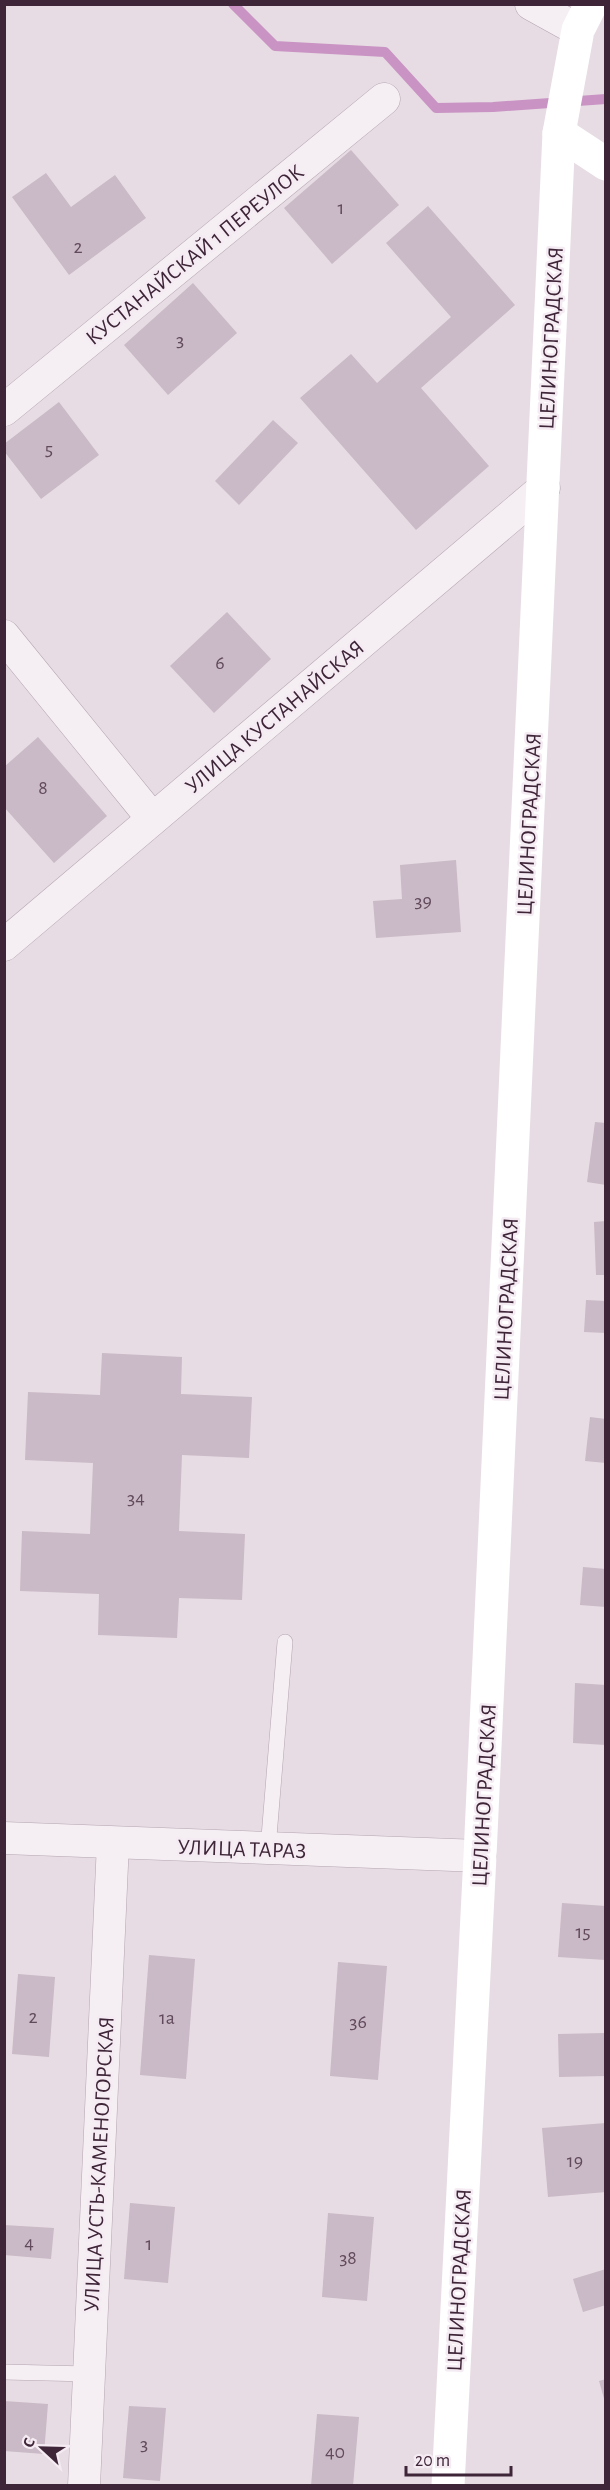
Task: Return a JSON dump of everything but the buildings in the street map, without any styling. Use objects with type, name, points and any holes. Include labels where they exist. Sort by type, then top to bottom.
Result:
[{"type":"street","points":[[531,4],[585,17]]},
{"type":"street","name":"ЦЕЛИНОГРАДСКАЯ","points":[[448,2486],[480,1856],[559,133],[585,17]]},
{"type":"street","name":"КУСТАНАЙСКАЙ 1 ПЕРЕУЛОК","points":[[4,410],[384,99]]},
{"type":"street","points":[[559,133],[606,164]]},
{"type":"street","name":"УЛИЦА КУСТАНАЙСКАЯ","points":[[4,945],[544,488]]},
{"type":"street","points":[[4,636],[152,818]]},
{"type":"street","name":"УЛИЦА ТАРАЗ","points":[[4,1838],[480,1856]]},
{"type":"street","name":"УЛИЦА УСТЬ-КАМЕНОГОРСКАЯ","points":[[84,2486],[113,1843]]},
{"type":"lane","points":[[268,1849],[285,1642]]},
{"type":"lane","points":[[4,2372],[89,2374]]},
{"type":"waterway","points":[[233,4],[275,46],[385,52],[436,108],[493,107],[606,99]]}]
